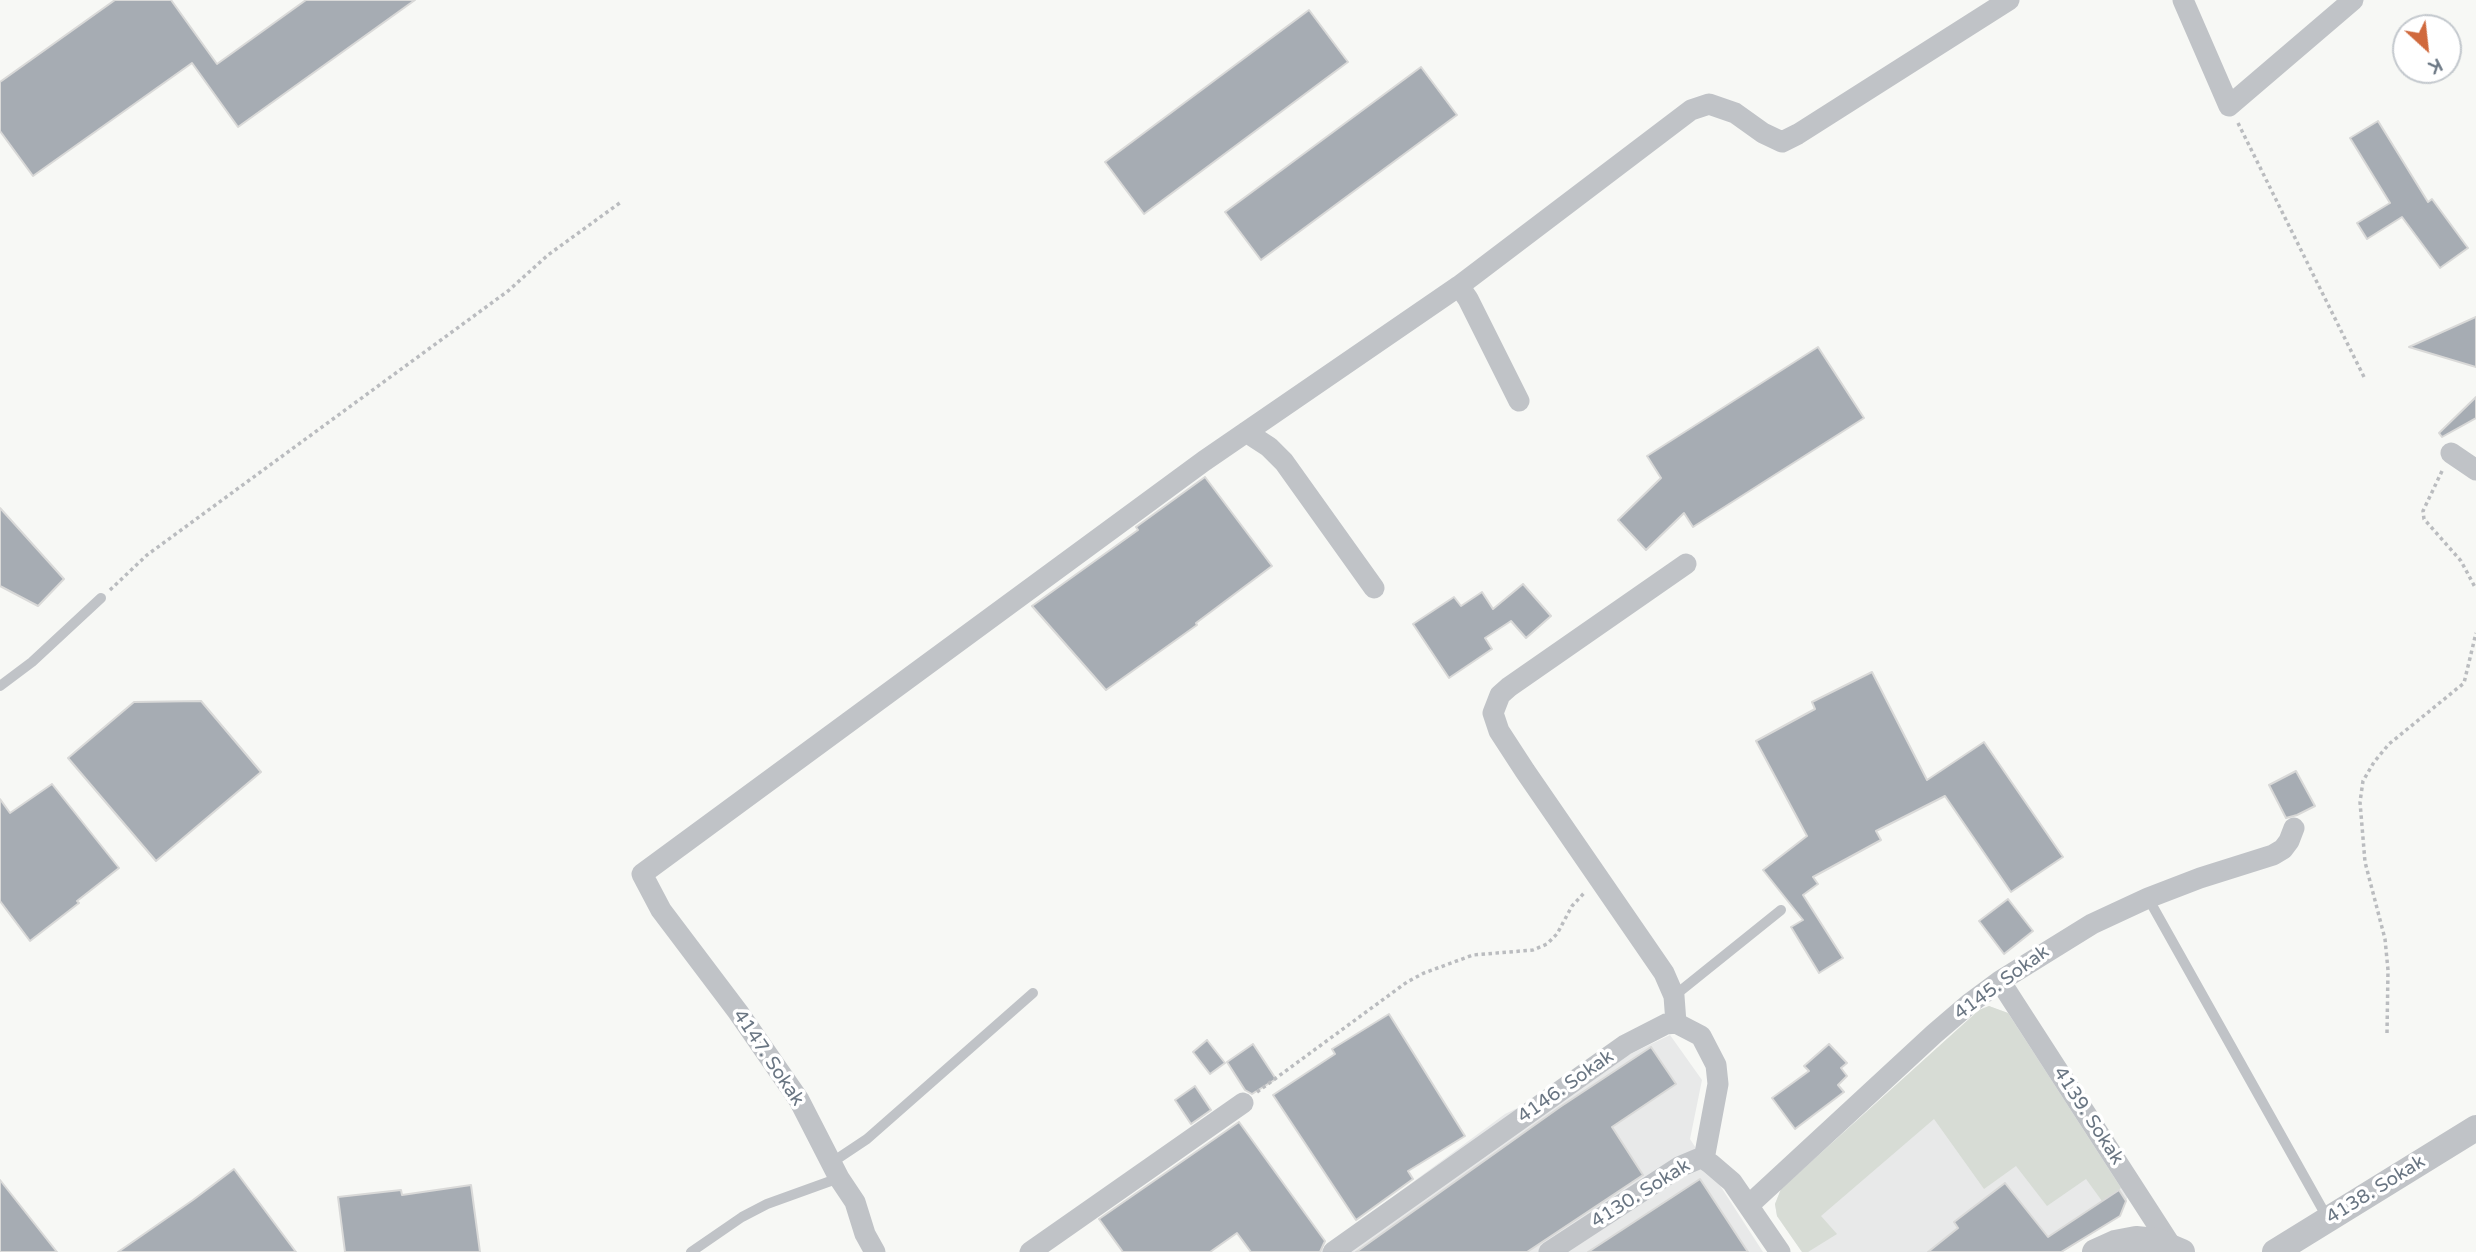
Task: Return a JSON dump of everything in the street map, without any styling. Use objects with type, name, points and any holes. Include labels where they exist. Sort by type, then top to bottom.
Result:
[{"type":"street","points":[[1374,588],[1284,462],[1269,447],[1246,432],[1459,286],[1692,110],[1709,104],[1735,113],[1763,133],[1782,142],[2009,0]]},
{"type":"street","points":[[2183,0],[2229,106],[2353,0]]},
{"type":"street","points":[[1459,286],[1519,401]]},
{"type":"street","name":"4147. Sokak","points":[[875,1252],[865,1234],[855,1202],[785,1080],[738,1012],[661,910],[642,874],[906,678],[1246,432]]},
{"type":"street","points":[[2451,453],[2476,470]]},
{"type":"street","points":[[1686,564],[1509,687],[1495,703],[1494,721],[1537,790],[1664,973],[1674,996],[1676,1023],[1701,1036],[1716,1065],[1718,1084],[1701,1159],[1732,1182],[1780,1252]]},
{"type":"street","name":"4145. Sokak","points":[[1749,1205],[1934,1034],[2000,981],[2092,924],[2148,898],[2273,855],[2283,849],[2294,828]]},
{"type":"street","name":"4139. Sokak","points":[[2000,981],[2176,1251]]},
{"type":"street","name":"4146. Sokak","points":[[1334,1252],[1625,1045],[1666,1024],[1676,1023]]},
{"type":"street","points":[[1030,1252],[1243,1103]]},
{"type":"street","name":"4138. Sokak","points":[[2275,1252],[2476,1128]]},
{"type":"street","name":"4130. Sokak","points":[[1549,1252],[1679,1167],[1701,1159]]},
{"type":"street","points":[[2095,1252],[2115,1243],[2136,1239],[2156,1241],[2176,1251]]},
{"type":"lane","points":[[0,686],[32,662],[101,598]]},
{"type":"lane","points":[[2148,898],[2329,1220]]},
{"type":"lane","points":[[1674,996],[1781,910]]},
{"type":"lane","points":[[691,1252],[742,1217],[835,1170],[1033,993]]},
{"type":"path","points":[[2229,106],[2365,379]]},
{"type":"path","points":[[101,598],[147,555],[508,290],[548,255],[621,201]]},
{"type":"path","points":[[2451,453],[2423,511],[2424,519],[2461,561],[2476,589]]},
{"type":"path","points":[[2387,1033],[2388,970],[2385,939],[2365,862],[2360,802],[2363,780],[2389,744],[2464,683],[2476,633]]},
{"type":"path","points":[[1243,1103],[1407,982],[1424,973],[1473,955],[1534,950],[1547,944],[1557,934],[1572,906],[1600,879]]},
{"type":"shaded area","points":[[1989,1006],[2008,1013],[2128,1196],[2120,1216],[2063,1252],[1802,1252],[1777,1216],[1775,1204],[1781,1189],[1979,1010]]},
{"type":"shaded area","points":[[1989,1006],[2008,1013],[2121,1188],[2102,1201],[2086,1179],[2047,1206],[2016,1166],[1984,1189],[1934,1119],[1821,1216],[1837,1234],[1808,1252],[1802,1252],[1777,1216],[1775,1204],[1781,1189],[1979,1010]]},
{"type":"shaded area","points":[[1670,1035],[1702,1080],[1690,1139],[1763,1252],[1318,1252],[1505,1114]]},
{"type":"building","points":[[115,0],[171,0],[217,64],[306,0],[415,0],[238,127],[192,63],[33,176],[0,131],[0,82]]},
{"type":"building","points":[[1309,10],[1348,62],[1144,214],[1105,162]]},
{"type":"building","points":[[1421,67],[1457,115],[1261,260],[1225,212]]},
{"type":"building","points":[[2378,121],[2428,202],[2432,199],[2468,248],[2440,268],[2402,217],[2367,239],[2357,223],[2390,203],[2350,138]]},
{"type":"building","points":[[2476,317],[2476,367],[2409,347]]},
{"type":"building","points":[[1818,347],[1864,418],[1693,527],[1684,513],[1646,550],[1618,520],[1661,478],[1647,456]]},
{"type":"building","points":[[2476,397],[2476,418],[2442,437],[2439,433]]},
{"type":"building","points":[[1205,477],[1272,566],[1196,623],[1197,625],[1106,690],[1032,606],[1138,530],[1136,527]]},
{"type":"building","points":[[0,508],[64,579],[38,606],[0,586]]},
{"type":"building","points":[[1523,584],[1551,616],[1526,638],[1511,621],[1485,638],[1492,649],[1449,678],[1413,624],[1454,597],[1461,606],[1482,592],[1493,609]]},
{"type":"building","points":[[1872,672],[1927,780],[1984,742],[2063,857],[2011,892],[1945,796],[1876,831],[1881,840],[1813,877],[1818,884],[1803,895],[1843,958],[1819,973],[1791,927],[1803,920],[1763,870],[1807,836],[1756,741],[1815,709],[1812,702]]},
{"type":"building","points":[[201,701],[261,772],[156,861],[68,758],[134,702]]},
{"type":"building","points":[[2296,771],[2315,806],[2286,818],[2269,785]]},
{"type":"building","points":[[52,784],[119,868],[30,941],[0,901],[0,799],[10,813]]},
{"type":"building","points":[[2008,899],[2033,931],[2004,954],[1979,921]]},
{"type":"building","points":[[1389,1014],[1465,1136],[1408,1171],[1413,1179],[1356,1220],[1273,1095],[1335,1054],[1332,1049]]},
{"type":"building","points":[[1207,1040],[1225,1063],[1210,1074],[1193,1052]]},
{"type":"building","points":[[1253,1044],[1276,1079],[1252,1094],[1245,1090],[1227,1062]]},
{"type":"building","points":[[1829,1044],[1847,1063],[1841,1068],[1847,1076],[1838,1085],[1844,1092],[1795,1129],[1772,1098],[1809,1071],[1804,1066]]},
{"type":"building","points":[[1651,1047],[1676,1084],[1612,1127],[1643,1175],[1527,1252],[1356,1252],[1560,1107]]},
{"type":"building","points":[[1195,1086],[1211,1110],[1191,1124],[1175,1100]]},
{"type":"building","points":[[1239,1122],[1325,1241],[1320,1252],[1251,1252],[1237,1233],[1210,1252],[1123,1252],[1099,1219]]},
{"type":"building","points":[[234,1169],[296,1252],[118,1252],[193,1200]]},
{"type":"building","points":[[1700,1179],[1748,1252],[1588,1252]]},
{"type":"building","points":[[0,1180],[57,1252],[0,1252]]},
{"type":"building","points":[[2005,1183],[2048,1237],[2119,1190],[2126,1201],[2120,1216],[2061,1252],[1928,1252],[1958,1228],[1954,1222]]},
{"type":"building","points":[[471,1185],[480,1252],[345,1252],[338,1197],[401,1190],[402,1195]]}]
